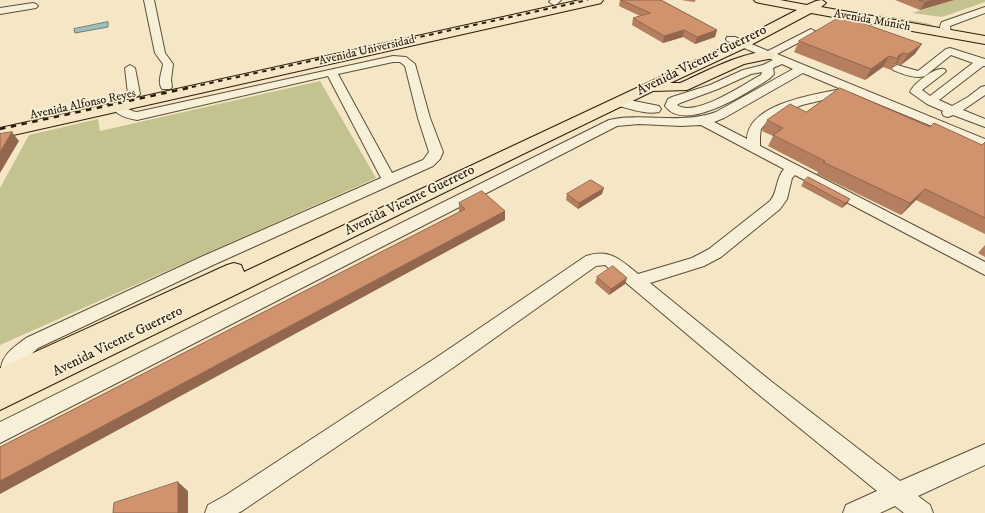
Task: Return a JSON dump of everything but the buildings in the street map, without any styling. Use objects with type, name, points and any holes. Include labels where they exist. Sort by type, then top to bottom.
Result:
[{"type":"highway","name":"Avenida Universidad","points":[[136,98],[246,78],[597,0]]},
{"type":"highway","name":"Avenida Universidad","points":[[166,87],[557,1]]},
{"type":"highway","points":[[246,78],[311,55]]},
{"type":"highway","name":"Avenida Alfonso Reyes","points":[[0,133],[116,107],[166,87]]},
{"type":"highway","name":"Avenida Alfonso Reyes","points":[[0,123],[136,98]]},
{"type":"main road","name":"Avenida Múnich","points":[[760,0],[808,4],[945,29],[985,40]]},
{"type":"main road","name":"Avenida Vicente Guerrero","points":[[2,389],[619,102],[808,4]]},
{"type":"main road","name":"Avenida Múnich","points":[[945,29],[985,31]]},
{"type":"main road","name":"Avenida Vicente Guerrero","points":[[2,389],[736,42]]},
{"type":"main road","points":[[649,87],[682,87],[740,61],[768,61]]},
{"type":"street","points":[[150,0],[160,53],[168,64],[165,80],[166,87]]},
{"type":"street","points":[[0,11],[33,6]]},
{"type":"street","points":[[945,29],[985,10]]},
{"type":"street","points":[[768,61],[768,74],[765,77],[728,98],[710,106],[685,112],[679,112],[671,106],[672,102],[676,100],[714,87],[768,61],[811,32]]},
{"type":"street","points":[[736,42],[768,61],[781,60],[985,144]]},
{"type":"street","points":[[931,100],[983,62],[956,50]]},
{"type":"street","points":[[897,68],[916,74],[921,74],[956,50]]},
{"type":"street","points":[[956,50],[917,89],[916,92],[953,110],[985,123]]},
{"type":"street","points":[[2,389],[9,364],[17,355],[32,343],[207,261],[428,163],[435,156],[436,152],[423,113],[410,64],[402,59],[393,59],[331,72],[137,116],[130,116],[116,107]]},
{"type":"street","points":[[130,68],[136,98]]},
{"type":"street","points":[[0,433],[613,123],[629,120],[703,121],[720,115],[801,69]]},
{"type":"street","points":[[331,72],[389,180]]},
{"type":"street","points":[[754,148],[755,129],[763,120],[774,113],[796,103],[833,95],[852,89]]},
{"type":"street","points":[[930,122],[972,100],[985,89]]},
{"type":"street","points":[[619,102],[655,109]]},
{"type":"street","points":[[703,121],[985,268]]},
{"type":"street","points":[[637,281],[698,262],[715,253],[775,205],[780,199],[785,177],[792,168]]},
{"type":"street","points":[[216,513],[234,503],[433,370],[592,260],[605,259],[611,261],[637,281],[765,388],[922,513]]},
{"type":"street","points":[[854,513],[985,454]]},
{"type":"shaded area","points":[[954,0],[985,0],[985,2],[942,17],[912,13]]},
{"type":"shaded area","points":[[817,7],[931,24],[932,28]]},
{"type":"shaded area","points":[[320,81],[376,178],[0,345],[0,188],[29,135],[98,119],[100,131]]},
{"type":"water","points":[[108,22],[108,27],[75,33],[74,29]]},
{"type":"railway","points":[[183,89],[588,0]]},
{"type":"railway","points":[[0,129],[188,88]]}]
